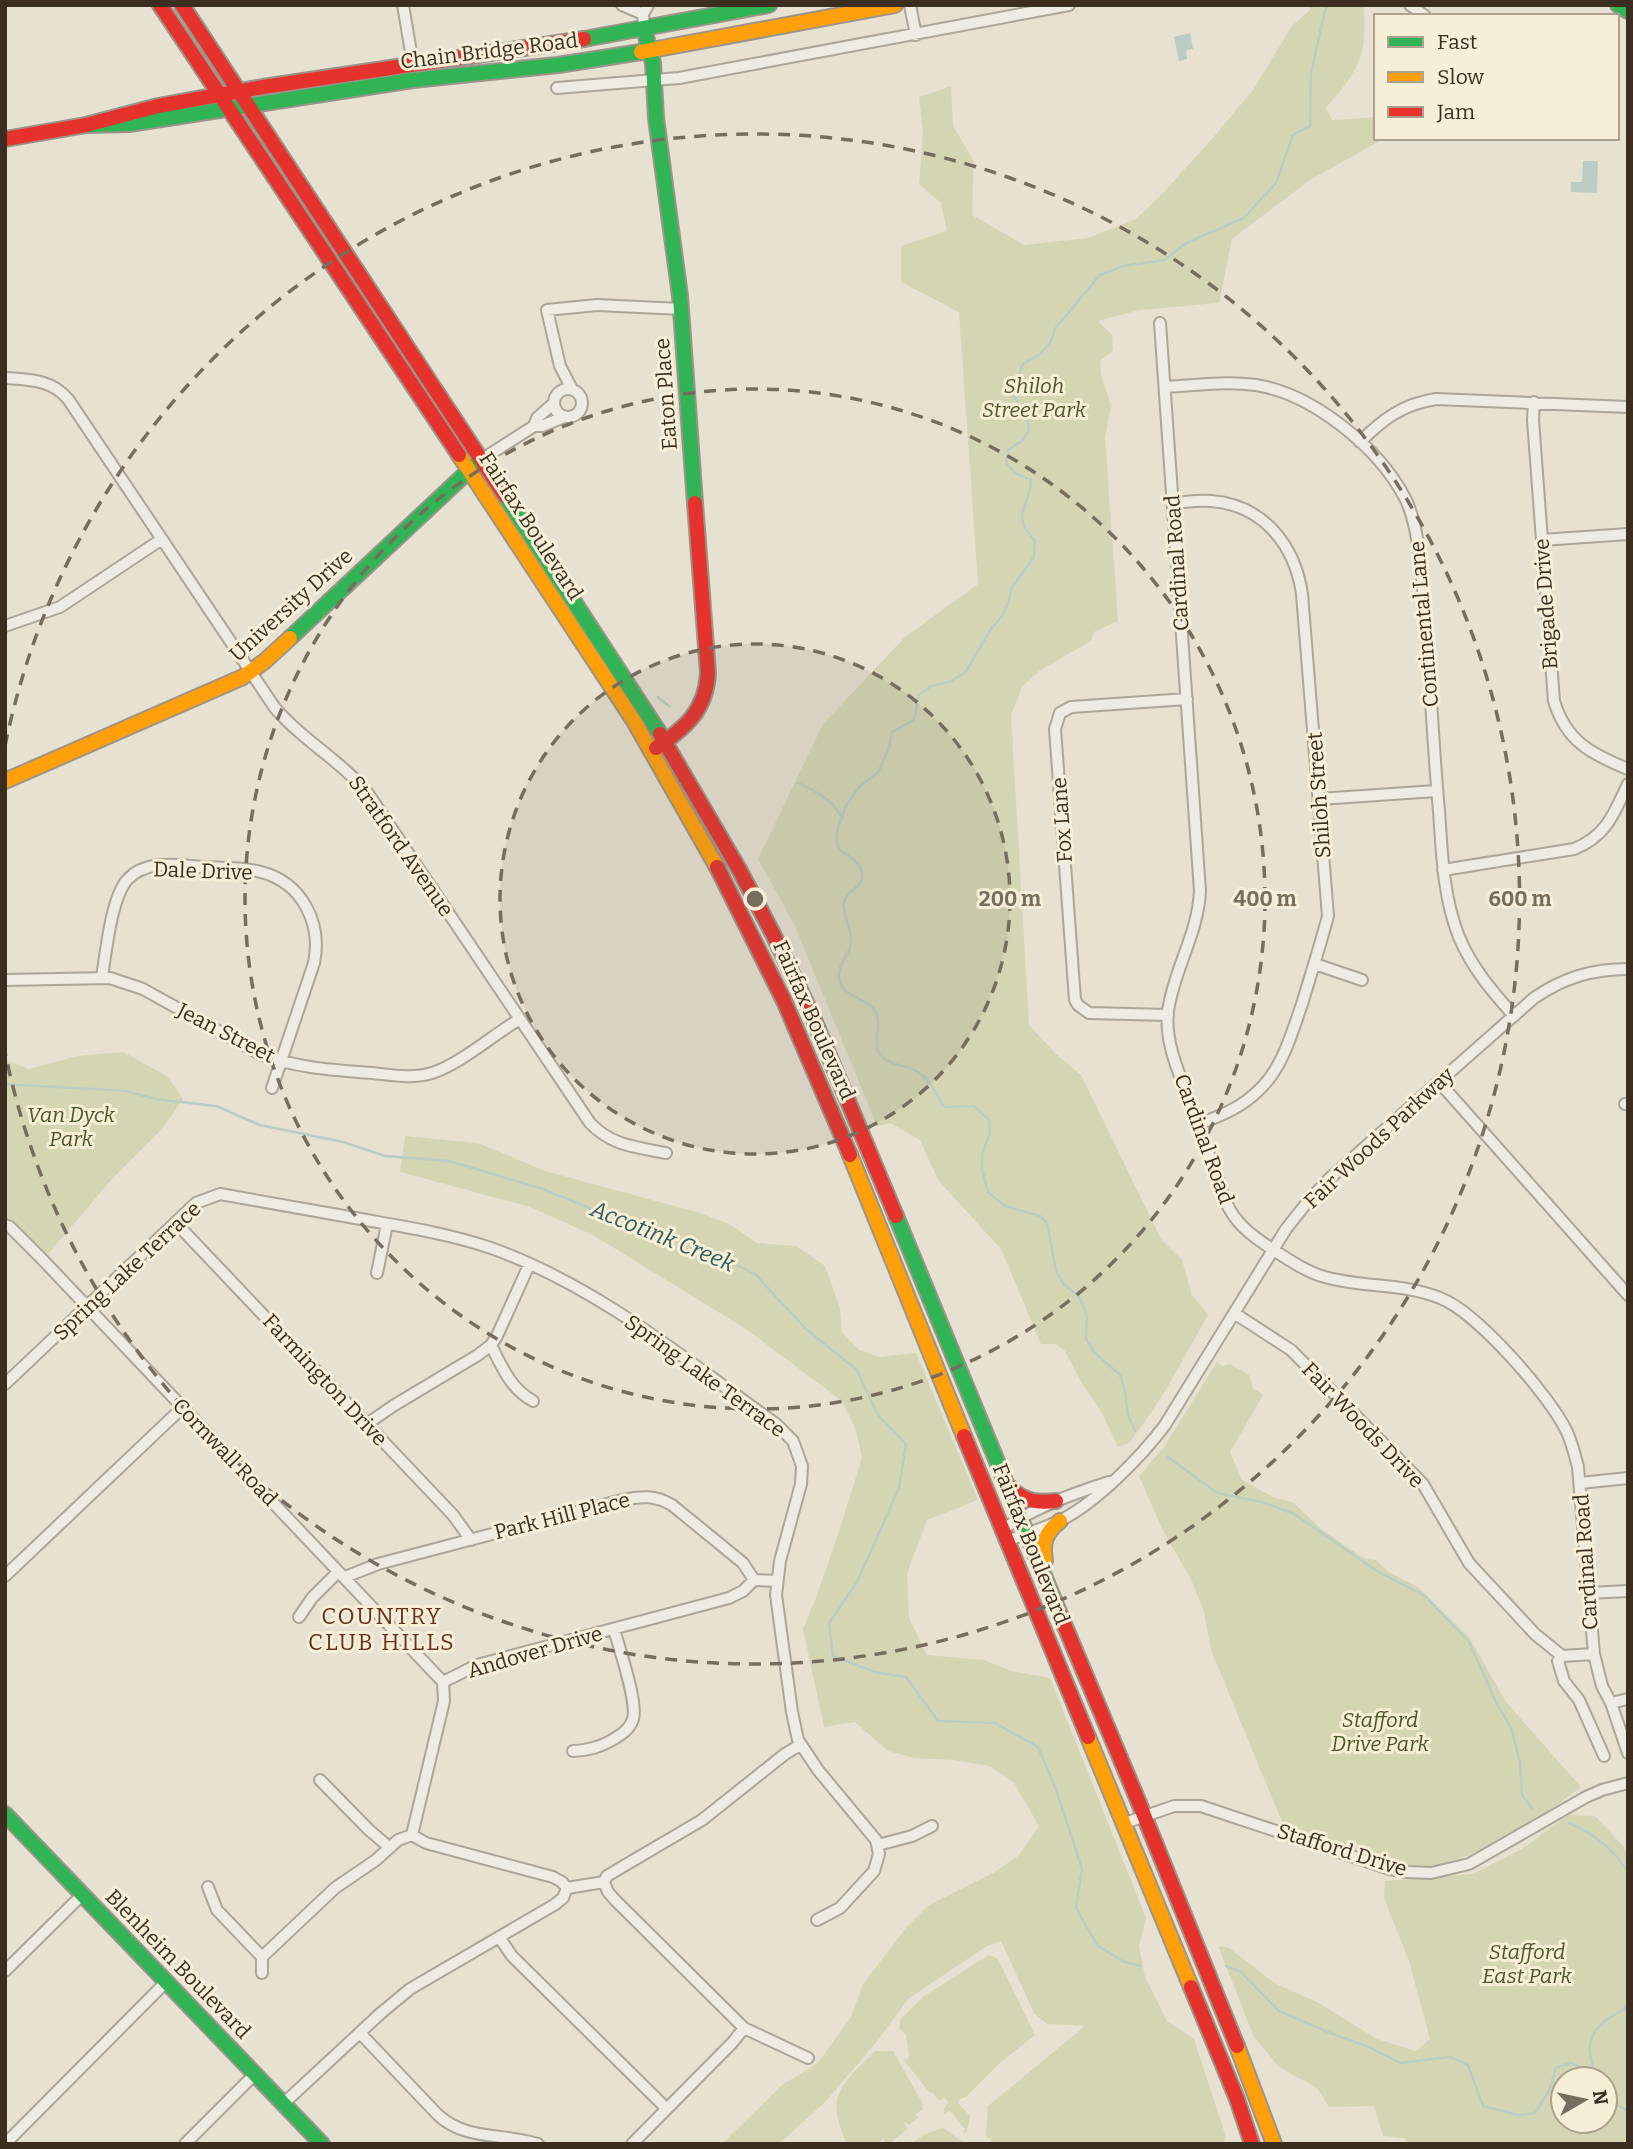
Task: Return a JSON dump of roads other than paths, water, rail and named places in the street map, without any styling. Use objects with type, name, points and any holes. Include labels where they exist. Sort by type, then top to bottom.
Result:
[{"type":"main road","name":"Fairfax Boulevard","points":[[160,5],[226,108],[300,213],[652,751],[739,909],[799,1032],[1055,1660],[1125,1824],[1233,2090],[1252,2144]]},
{"type":"main road","name":"Fairfax Boulevard","points":[[181,5],[665,742],[740,871],[779,945],[812,1016],[1021,1517],[1226,2017],[1274,2144]]},
{"type":"main road","name":"Chain Bridge Road","points":[[86,125],[129,124],[226,108],[244,98],[413,64],[559,44],[645,16],[769,5]]},
{"type":"main road","name":"Chain Bridge Road","points":[[5,139],[86,125],[137,110],[218,95],[244,98],[553,66],[895,5]]},
{"type":"main road","points":[[1618,5],[1628,11]]},
{"type":"main road","name":"Eaton Place","points":[[645,16],[655,79],[656,118],[681,309],[708,685],[704,701],[693,718],[680,732],[652,751]]},
{"type":"main road","points":[[413,64],[431,71],[528,61],[553,66]]},
{"type":"main road","name":"University Drive","points":[[5,781],[239,679],[251,671],[481,460]]},
{"type":"main road","points":[[1004,1480],[1018,1496],[1028,1501],[1056,1501]]},
{"type":"main road","points":[[1050,1591],[1042,1544],[1047,1531],[1060,1521]]},
{"type":"main road","name":"Blenheim Boulevard","points":[[5,1814],[322,2144]]},
{"type":"street","points":[[403,5],[413,64]]},
{"type":"street","points":[[622,5],[645,16]]},
{"type":"street","points":[[910,5],[916,34]]},
{"type":"street","points":[[557,88],[676,78],[1069,5]]},
{"type":"street","points":[[560,366],[556,411],[564,417],[577,415],[582,408],[580,394],[572,389],[560,366],[546,305],[681,309]]},
{"type":"street","name":"Cardinal Road","points":[[1160,323],[1200,897],[1196,923],[1174,984],[1168,1015],[1173,1055],[1226,1202],[1234,1218],[1244,1228],[1273,1250],[1323,1277],[1431,1294],[1448,1301],[1466,1312],[1557,1414],[1574,1450],[1580,1483],[1594,1654],[1602,1686],[1611,1703],[1628,1753]]},
{"type":"street","name":"Stratford Avenue","points":[[5,378],[47,383],[62,392],[275,708],[288,723],[346,770],[367,792],[580,1109],[597,1130],[622,1144],[666,1153]]},
{"type":"street","name":"Continental Lane","points":[[1165,387],[1237,383],[1275,389],[1316,407],[1360,442],[1399,488],[1410,510],[1416,531],[1423,590],[1436,791],[1449,906],[1466,952],[1482,979],[1514,1016]]},
{"type":"street","name":"University Drive","points":[[534,426],[537,418],[563,390],[572,389]]},
{"type":"street","points":[[1360,442],[1391,414],[1422,401],[1449,398],[1628,407]]},
{"type":"street","name":"Brigade Drive","points":[[1534,402],[1533,420],[1552,689],[1558,714],[1568,732],[1583,747],[1628,769]]},
{"type":"street","name":"University Drive","points":[[481,460],[534,426],[542,426],[564,417]]},
{"type":"street","name":"Shiloh Street","points":[[1173,503],[1212,501],[1244,510],[1259,518],[1282,541],[1299,575],[1328,916],[1289,1044],[1272,1076],[1261,1089],[1236,1108],[1198,1124]]},
{"type":"street","points":[[1542,540],[1628,534]]},
{"type":"street","points":[[5,626],[60,607],[162,539]]},
{"type":"street","name":"Fox Lane","points":[[1168,1015],[1089,1013],[1075,1000],[1055,729],[1060,713],[1071,706],[1187,699]]},
{"type":"street","points":[[1443,870],[1574,849],[1586,844],[1604,829],[1628,784]]},
{"type":"street","points":[[1319,799],[1436,791]]},
{"type":"street","name":"Dale Drive","points":[[102,977],[116,901],[124,884],[137,872],[153,866],[172,865],[253,870],[273,876],[290,887],[304,902],[313,920],[317,940],[314,963],[272,1088]]},
{"type":"street","points":[[1315,964],[1362,980]]},
{"type":"street","name":"Fair Woods Parkway","points":[[1005,1535],[1027,1533],[1060,1521],[1115,1480],[1142,1454],[1165,1425],[1297,1214],[1319,1189],[1542,993],[1570,978],[1590,972],[1628,969]]},
{"type":"street","name":"Jean Street","points":[[5,980],[102,977],[143,989],[260,1054],[280,1061],[323,1069],[421,1076],[442,1069],[520,1019]]},
{"type":"street","points":[[1440,1082],[1628,1295]]},
{"type":"street","name":"Spring Lake Terrace","points":[[5,1384],[196,1203],[220,1194],[465,1240],[499,1251],[554,1276],[598,1300],[776,1424],[793,1441],[802,1462],[802,1478],[776,1581],[776,1607],[792,1712],[800,1745],[878,1844]]},
{"type":"street","name":"Farmington Drive","points":[[176,1223],[453,1515],[471,1540]]},
{"type":"street","points":[[377,1273],[387,1224]]},
{"type":"street","name":"Cornwall Road","points":[[5,1225],[10,1227],[87,1307],[443,1682]]},
{"type":"street","points":[[367,1424],[491,1345],[529,1265]]},
{"type":"street","name":"Fair Woods Drive","points":[[1234,1313],[1291,1350],[1423,1484],[1469,1563],[1535,1634],[1562,1656]]},
{"type":"street","points":[[491,1345],[513,1386],[520,1394],[533,1401]]},
{"type":"street","points":[[5,1576],[182,1408]]},
{"type":"street","points":[[1580,1483],[1628,1478]]},
{"type":"street","name":"Fair Woods Parkway","points":[[1005,1535],[1021,1517],[1115,1480]]},
{"type":"street","name":"Park Hill Place","points":[[299,1617],[312,1598],[342,1575],[639,1497],[654,1498],[672,1505],[743,1563],[754,1580]]},
{"type":"street","points":[[754,1580],[776,1581]]},
{"type":"street","name":"Andover Drive","points":[[412,1835],[444,1701],[443,1682],[477,1665],[729,1598],[743,1591],[754,1580]]},
{"type":"street","points":[[1589,1593],[1628,1591]]},
{"type":"street","points":[[573,1751],[591,1750],[600,1746],[626,1730],[633,1719],[634,1703],[614,1629]]},
{"type":"street","points":[[1594,1654],[1562,1656],[1558,1661],[1564,1681],[1579,1700],[1604,1756]]},
{"type":"street","points":[[1611,1703],[1628,1699]]},
{"type":"street","points":[[800,1745],[702,1820],[607,1876],[604,1882],[615,1900],[744,2028],[808,2058]]},
{"type":"street","points":[[320,1780],[389,1847]]},
{"type":"street","name":"Stafford Drive","points":[[1125,1824],[1174,1806],[1201,1806],[1390,1869],[1431,1873],[1477,1861],[1586,1797],[1628,1783]]},
{"type":"street","points":[[817,1920],[840,1908],[874,1871],[878,1863],[878,1844],[912,1836],[932,1826]]},
{"type":"street","points":[[262,1957],[335,1888],[376,1860],[398,1840],[412,1835],[426,1843],[553,1877],[567,1888]]},
{"type":"street","points":[[567,1888],[604,1882]]},
{"type":"street","points":[[208,1887],[217,1910],[262,1957],[262,1973]]},
{"type":"street","points":[[283,2104],[410,1989],[554,1905],[563,1898],[567,1888]]},
{"type":"street","points":[[5,1971],[82,1895]]},
{"type":"street","points":[[499,1937],[512,1956],[666,2108]]},
{"type":"street","points":[[5,2144],[166,1982]]},
{"type":"street","points":[[632,2144],[744,2028]]},
{"type":"street","points":[[360,2033],[438,2115],[451,2125],[470,2133],[509,2136],[538,2144]]},
{"type":"street","points":[[185,2144],[255,2074]]},
{"type":"waterway","points":[[842,818],[856,792],[878,773],[889,748],[892,732],[914,720],[919,695],[931,686],[949,682],[965,673],[991,629],[1003,615],[1011,589],[1034,557],[1035,541],[1027,531],[1022,517],[1031,480],[1016,474],[1006,463],[1008,450],[1023,440],[1029,430],[1027,419],[1012,392],[1023,364],[1040,354],[1051,341],[1055,329],[1100,275],[1123,266],[1165,260],[1186,243],[1244,218],[1276,183],[1293,135],[1310,126],[1311,73],[1328,5]]},
{"type":"waterway","points":[[658,697],[669,706]]},
{"type":"waterway","points":[[798,783],[823,797],[838,811],[842,818],[837,842],[840,849],[856,862],[862,876],[857,887],[844,902],[851,939],[850,949],[839,973],[842,986],[874,1009],[878,1021],[877,1046],[881,1056],[889,1062],[920,1073],[928,1080],[945,1107],[974,1106],[989,1120],[990,1133],[982,1154],[982,1169],[988,1192],[1005,1206],[1040,1216],[1047,1223],[1056,1271],[1063,1283],[1079,1297],[1087,1315],[1086,1339],[1095,1353],[1120,1375],[1128,1415],[1135,1431]]},
{"type":"waterway","name":"Accotink Creek","points":[[5,1084],[126,1091],[155,1099],[216,1106],[260,1125],[343,1142],[385,1156],[449,1161],[540,1188],[602,1213],[693,1243],[755,1274],[807,1330],[857,1370],[877,1414],[906,1444],[899,1488],[857,1582],[829,1623],[833,1656],[875,1672],[906,1677],[938,1721],[995,1723],[1038,1747],[1055,1787],[1082,1869],[1076,1908],[1097,1945],[1122,1961],[1140,1966]]},
{"type":"waterway","points":[[1168,1457],[1217,1493],[1262,1502],[1294,1514],[1377,1571],[1425,1596],[1469,1642],[1511,1728],[1520,1762],[1522,1795],[1532,1808]]},
{"type":"waterway","points":[[1569,1823],[1603,1843],[1628,1873]]},
{"type":"waterway","name":"Accotink Creek","points":[[1226,1966],[1241,1972],[1279,2011],[1369,2047],[1401,2063],[1450,2057],[1468,2065],[1483,2106],[1518,2115],[1535,2113],[1549,2091]]},
{"type":"waterway","points":[[1593,2065],[1590,2050],[1593,2036],[1603,2023],[1623,2010],[1628,2003]]},
{"type":"waterway","name":"Accotink Creek","points":[[1565,2065],[1575,2065]]},
{"type":"waterway","name":"Accotink Creek","points":[[1619,2106],[1628,2111]]},
{"type":"district","name":"COUNTRY CLUB HILLS","points":[[382,1629]]},
{"type":"park label","name":"Shiloh Street Park","points":[[1034,398]]},
{"type":"park label","name":"Van Dyck Park","points":[[71,1127]]},
{"type":"park label","name":"Stafford Drive Park","points":[[1380,1732]]},
{"type":"park label","name":"Stafford East Park","points":[[1527,1964]]}]
